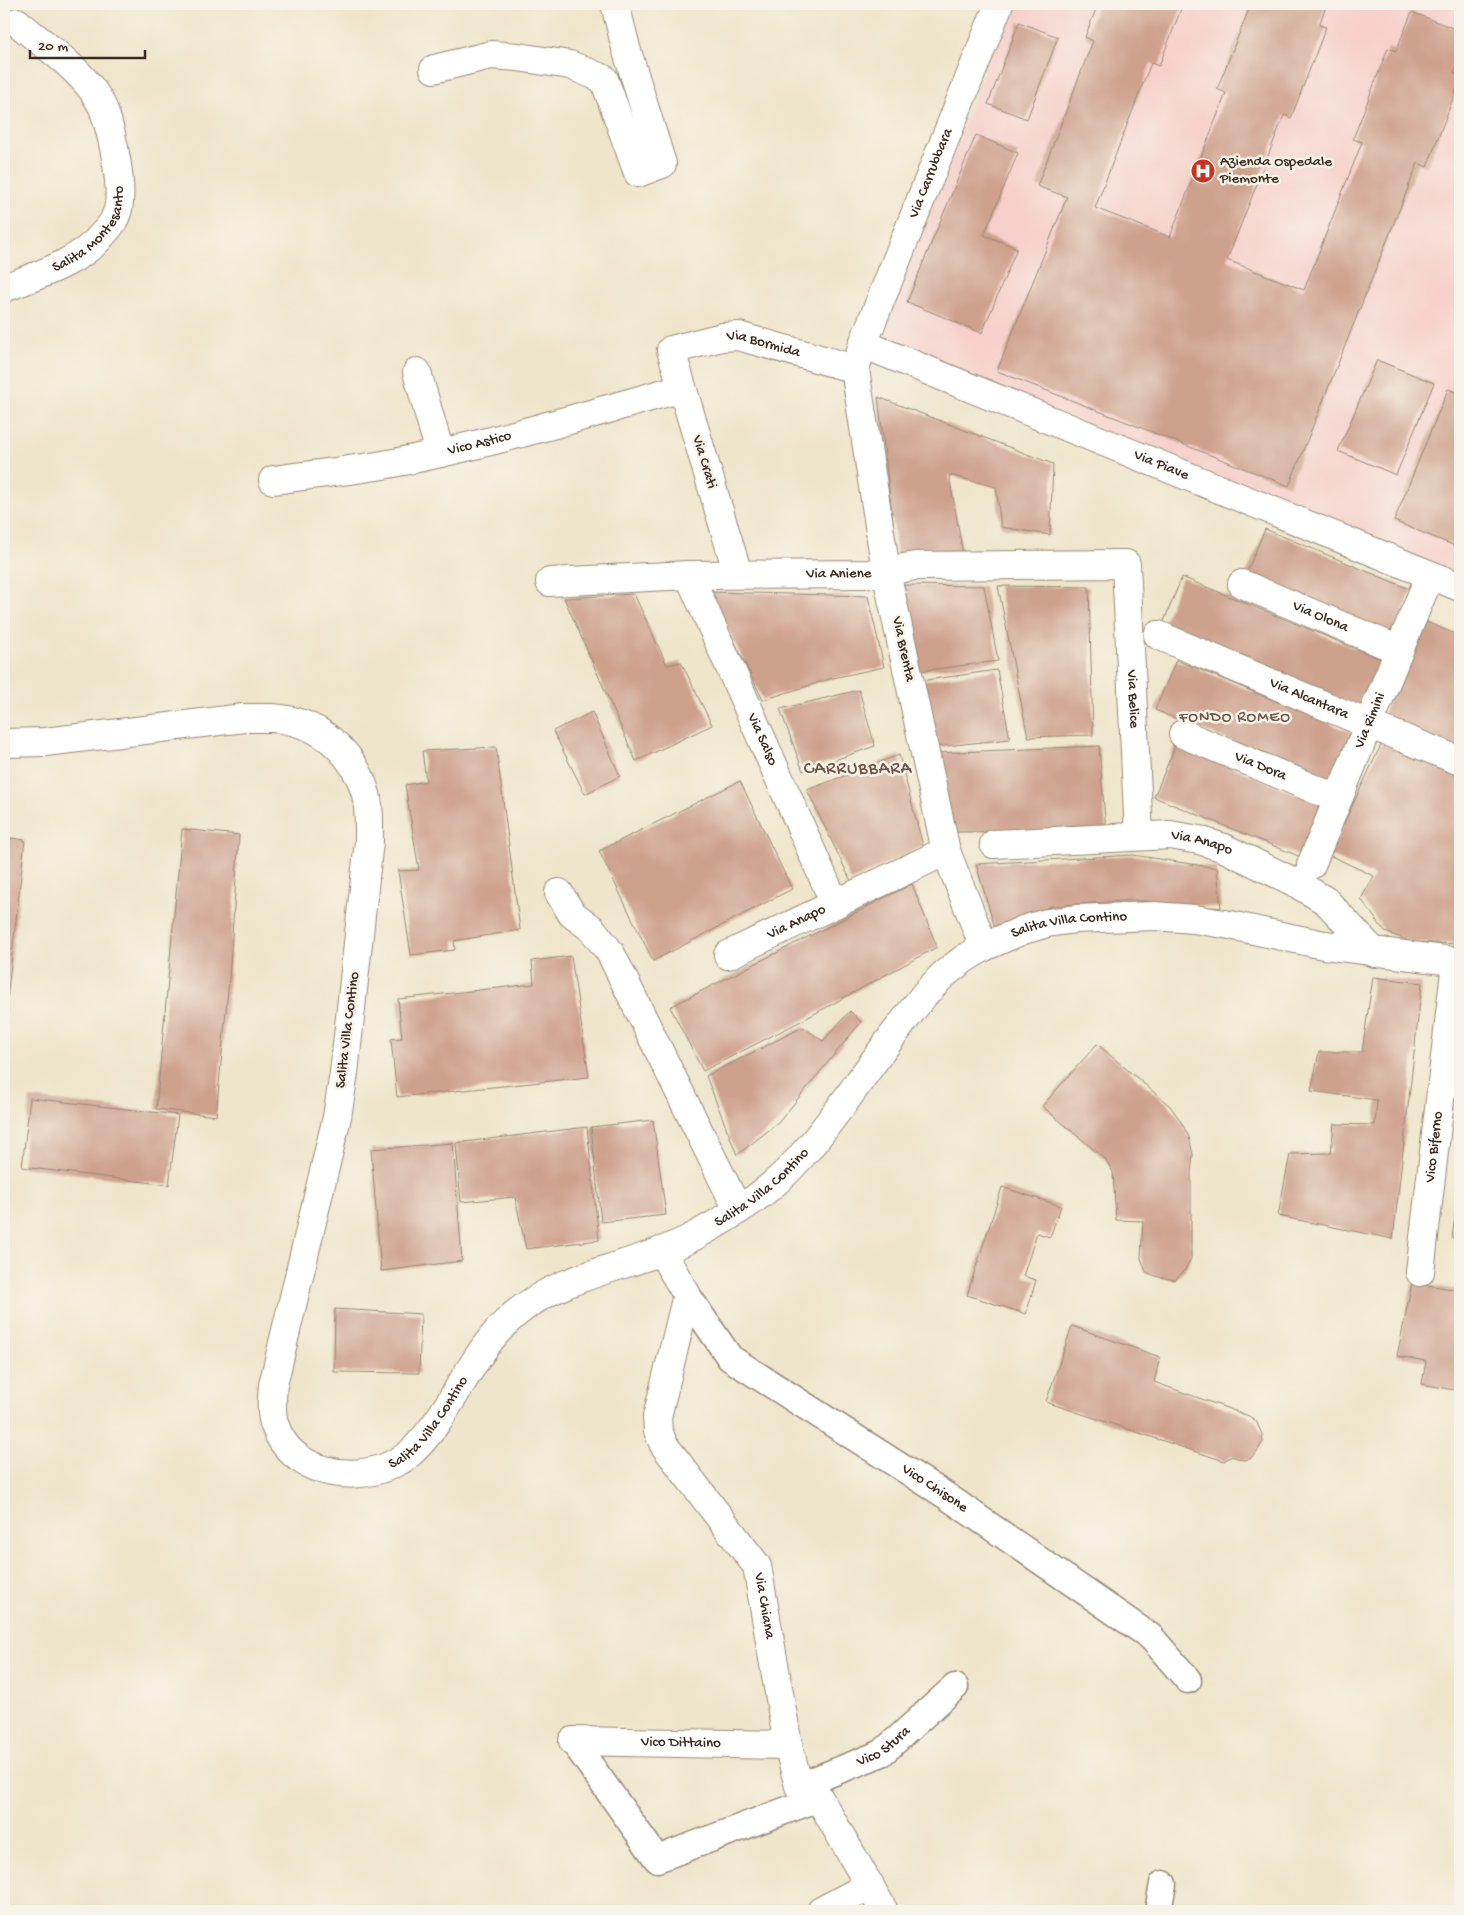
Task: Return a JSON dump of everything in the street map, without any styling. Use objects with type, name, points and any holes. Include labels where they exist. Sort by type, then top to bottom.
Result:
[{"type":"street","points":[[434,69],[491,56],[570,65],[604,79],[638,173],[662,164],[626,48],[615,4]]},
{"type":"street","name":"Via Carrubbara","points":[[863,344],[991,6]]},
{"type":"street","name":"Salita Montesanto","points":[[4,288],[55,269],[102,236],[116,215],[120,194],[116,159],[104,110],[93,91],[78,74],[17,22]]},
{"type":"street","name":"Via Bormida","points":[[671,350],[722,337],[738,336],[855,370]]},
{"type":"street","name":"Via Brenta","points":[[863,344],[855,370],[886,571],[946,851],[984,947]]},
{"type":"street","name":"Via Piave","points":[[863,344],[1460,587]]},
{"type":"street","name":"Via Crati","points":[[671,350],[738,574]]},
{"type":"street","points":[[417,372],[440,452]]},
{"type":"street","name":"Vico Astico","points":[[273,480],[382,465],[440,452],[533,430],[682,388]]},
{"type":"street","name":"Via Aniene","points":[[550,582],[689,575],[870,574],[916,566],[1126,564]]},
{"type":"street","name":"Via Belice","points":[[1126,564],[1139,836]]},
{"type":"street","name":"Via Salso","points":[[689,575],[835,904]]},
{"type":"street","name":"Via Rimini","points":[[1311,865],[1430,575]]},
{"type":"street","name":"Via Olona","points":[[1242,584],[1399,650]]},
{"type":"street","name":"Via Alcantara","points":[[1158,635],[1460,761]]},
{"type":"street","name":"Salita Villa Contino","points":[[4,743],[45,742],[244,718],[273,718],[301,724],[325,734],[342,750],[356,770],[366,792],[370,818],[369,841],[340,1099],[273,1385],[271,1404],[275,1426],[286,1445],[302,1460],[327,1472],[351,1474],[378,1471],[404,1459],[425,1439],[481,1351],[515,1314],[564,1283],[661,1251],[688,1239],[738,1210],[770,1188],[814,1143],[925,994],[964,959],[984,947],[1023,930],[1047,923],[1076,919],[1154,916],[1194,919],[1230,925],[1324,945],[1375,953],[1458,962]]},
{"type":"street","name":"Via Dora","points":[[1183,734],[1338,799]]},
{"type":"street","name":"Via Anapo","points":[[994,844],[1170,835],[1199,840],[1224,848],[1294,882],[1326,901],[1375,953]]},
{"type":"street","name":"Via Anapo","points":[[728,955],[946,851]]},
{"type":"street","points":[[559,894],[572,914],[591,928],[610,952],[738,1210]]},
{"type":"street","name":"Vico Biferno","points":[[1420,1272],[1458,962]]},
{"type":"street","points":[[661,1251],[687,1295]]},
{"type":"street","name":"Vico Chisone","points":[[687,1295],[730,1358],[946,1495],[1143,1631],[1151,1637],[1188,1680]]},
{"type":"street","name":"Via Chiana","points":[[687,1295],[657,1417],[658,1431],[664,1445],[757,1566],[788,1744],[809,1792],[870,1885],[884,1911]]},
{"type":"street","name":"Vico Stura","points":[[572,1741],[657,1860],[809,1792],[882,1753],[955,1687]]},
{"type":"street","name":"Vico Dittaino","points":[[572,1741],[788,1744]]},
{"type":"street","points":[[1158,1911],[1163,1884]]},
{"type":"street","points":[[821,1911],[870,1885]]},
{"type":"shaded area","name":"Azienda Ospedale Piemonte","points":[[1010,4],[1460,4],[1460,581],[881,338]]},
{"type":"building","points":[[1098,4],[1183,4],[1159,66],[1151,63],[1095,208],[1170,237],[1226,93],[1217,89],[1251,4],[1327,4],[1319,25],[1326,27],[1291,118],[1284,115],[1227,260],[1304,290],[1362,142],[1353,139],[1388,48],[1396,51],[1412,12],[1460,31],[1460,58],[1454,73],[1460,76],[1460,80],[1427,167],[1418,163],[1289,486],[997,371],[1067,197],[1037,186],[1093,41],[1085,37]]},
{"type":"building","points":[[1019,22],[1058,37],[1027,119],[988,104]]},
{"type":"building","points":[[976,135],[1018,153],[984,235],[1017,248],[982,333],[907,302]]},
{"type":"building","points":[[1377,360],[1434,383],[1396,475],[1338,451]]},
{"type":"building","points":[[1448,389],[1460,394],[1460,548],[1394,521]]},
{"type":"building","points":[[878,397],[1053,464],[1050,535],[1001,527],[996,487],[949,475],[963,554],[897,555]]},
{"type":"building","points":[[1265,529],[1412,590],[1393,634],[1246,574]]},
{"type":"building","points":[[1182,577],[1383,660],[1363,708],[1162,626]]},
{"type":"building","points":[[904,585],[984,586],[998,661],[920,671]]},
{"type":"building","points":[[998,586],[1089,587],[1093,735],[1028,737]]},
{"type":"building","points":[[710,592],[868,596],[884,667],[833,678],[763,700]]},
{"type":"building","points":[[634,594],[667,665],[681,662],[712,725],[636,761],[564,598]]},
{"type":"building","points":[[1419,619],[1460,636],[1460,759],[1379,726]]},
{"type":"building","points":[[1176,660],[1353,733],[1332,783],[1155,710]]},
{"type":"building","points":[[997,670],[1010,739],[936,747],[920,681]]},
{"type":"building","points":[[859,690],[875,746],[803,771],[780,709]]},
{"type":"building","points":[[592,712],[620,776],[585,794],[553,731]]},
{"type":"building","points":[[1382,743],[1460,774],[1460,944],[1412,942],[1385,932],[1361,899],[1374,876],[1329,855]]},
{"type":"building","points":[[1176,744],[1323,805],[1301,857],[1154,797]]},
{"type":"building","points":[[1099,746],[1106,831],[951,832],[934,753]]},
{"type":"building","points":[[496,747],[520,930],[454,941],[455,950],[411,955],[398,871],[419,870],[405,785],[426,781],[422,751]]},
{"type":"building","points":[[899,755],[923,846],[851,881],[807,790]]},
{"type":"building","points":[[740,781],[792,889],[653,961],[599,851]]},
{"type":"building","points":[[182,829],[239,835],[229,979],[216,1116],[156,1109]]},
{"type":"building","points":[[4,837],[25,840],[5,1017],[4,1017]]},
{"type":"building","points":[[1133,855],[1217,868],[1221,908],[1134,900],[1051,906],[996,932],[976,864]]},
{"type":"building","points":[[912,884],[937,947],[803,1020],[703,1071],[670,1007]]},
{"type":"building","points":[[571,956],[589,1077],[397,1097],[391,1039],[402,1038],[398,999],[534,984],[532,961]]},
{"type":"building","points":[[1373,977],[1422,983],[1393,1239],[1278,1216],[1290,1154],[1331,1153],[1334,1124],[1375,1125],[1377,1100],[1311,1091],[1319,1052],[1362,1052]]},
{"type":"building","points":[[850,1011],[861,1022],[778,1123],[737,1155],[706,1076],[803,1027],[823,1041]]},
{"type":"building","points":[[1097,1044],[1170,1106],[1189,1137],[1193,1155],[1191,1172],[1191,1259],[1184,1271],[1175,1280],[1158,1277],[1146,1272],[1141,1258],[1143,1221],[1116,1220],[1113,1172],[1105,1159],[1042,1106]]},
{"type":"building","points":[[30,1098],[178,1115],[169,1185],[22,1167]]},
{"type":"building","points":[[653,1120],[666,1215],[601,1222],[591,1127]]},
{"type":"building","points":[[587,1127],[599,1240],[526,1249],[515,1197],[461,1202],[456,1143]]},
{"type":"building","points":[[453,1143],[462,1261],[381,1271],[371,1149]]},
{"type":"building","points":[[1002,1187],[1061,1206],[1050,1237],[1037,1233],[1023,1276],[1036,1280],[1026,1314],[967,1295]]},
{"type":"building","points":[[1460,1191],[1460,1238],[1452,1237]]},
{"type":"building","points":[[1412,1283],[1460,1290],[1460,1391],[1422,1384],[1426,1361],[1397,1356]]},
{"type":"building","points":[[335,1309],[421,1314],[419,1373],[334,1372]]},
{"type":"building","points":[[1072,1326],[1160,1357],[1154,1382],[1249,1416],[1256,1421],[1262,1434],[1263,1442],[1258,1450],[1250,1459],[1243,1460],[1232,1456],[1224,1461],[1046,1402]]},
{"type":"place","name":"Azienda Ospedale Piemonte","points":[[1203,171]]},
{"type":"district","name":"FONDO ROMEO","points":[[1235,718]]},
{"type":"district","name":"CARRUBBARA","points":[[858,769]]}]
